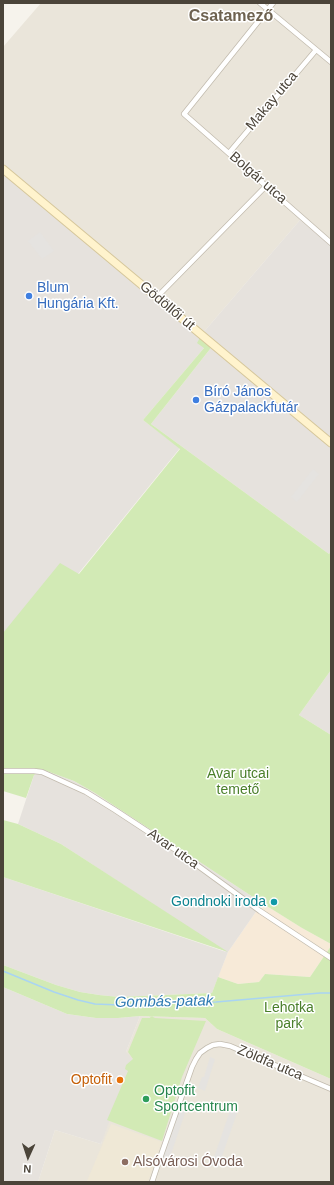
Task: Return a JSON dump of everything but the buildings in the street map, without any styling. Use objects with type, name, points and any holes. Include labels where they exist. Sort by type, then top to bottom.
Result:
[{"type":"main road","name":"Gödöllői út","points":[[3,169],[331,443]]},
{"type":"street","points":[[260,3],[331,62]]},
{"type":"street","points":[[268,9],[273,3]]},
{"type":"street","name":"Bolgár utca","points":[[268,9],[184,114],[331,242]]},
{"type":"street","name":"Makay utca","points":[[229,153],[316,50]]},
{"type":"street","points":[[156,298],[266,186]]},
{"type":"street","name":"Avar utca","points":[[3,771],[42,772],[86,792],[179,852],[262,912],[331,958]]},
{"type":"street","name":"Zöldfa utca","points":[[152,1182],[192,1067],[198,1056],[207,1048],[220,1044],[230,1046],[331,1089]]},
{"type":"shaded area","points":[[41,3],[331,3],[331,246],[300,220],[202,334],[3,171],[3,47]]},
{"type":"shaded area","points":[[3,171],[202,334],[300,220],[331,246],[331,551],[329,554],[151,424],[214,344],[204,348],[143,420],[180,448],[78,574],[3,633]]},
{"type":"shaded area","points":[[40,232],[54,251],[42,259],[28,241]]},
{"type":"shaded area","points":[[313,469],[319,474],[297,502],[291,497]]},
{"type":"shaded area","points":[[331,670],[331,735],[299,715]]},
{"type":"shaded area","points":[[44,770],[74,781],[95,793],[262,903],[228,952],[212,993],[119,997],[99,995],[80,992],[56,985],[3,965],[3,877],[226,952],[61,844],[18,824],[34,775]]},
{"type":"shaded area","points":[[262,903],[331,944],[310,977],[265,974],[259,982],[238,984],[218,977],[228,952]]},
{"type":"shaded area","points":[[3,987],[67,1014],[96,1018],[140,1016],[126,1052],[132,1059],[101,1144],[55,1130],[38,1182],[3,1182]]},
{"type":"shaded area","points":[[140,1016],[205,1018],[217,1029],[331,1079],[331,1182],[38,1182],[55,1130],[101,1144],[126,1052]]},
{"type":"shaded area","points":[[210,1057],[215,1059],[205,1091],[198,1088],[202,1077],[204,1077]]},
{"type":"shaded area","points":[[178,1107],[186,1110],[168,1163],[159,1161]]},
{"type":"shaded area","points":[[230,1111],[237,1113],[218,1168],[211,1166]]},
{"type":"shaded area","name":"Alsóvárosi Óvoda","points":[[111,1124],[162,1142],[148,1182],[87,1181]]},
{"type":"green space","name":"Avar utcai temető","points":[[202,334],[214,344],[151,424],[329,554],[331,551],[331,670],[299,715],[331,735],[331,944],[262,903],[95,793],[74,781],[44,770],[34,775],[26,798],[3,791],[3,633],[60,563],[79,574],[180,449],[143,420],[204,348],[197,343]]},
{"type":"green space","points":[[3,820],[18,824],[61,844],[228,952],[3,877]]},
{"type":"green space","name":"Lehotka park","points":[[331,946],[331,1079],[217,1029],[205,1018],[140,1016],[96,1018],[67,1014],[3,987],[3,965],[56,985],[80,992],[99,995],[119,997],[212,993],[218,977],[238,984],[259,982],[265,974],[310,977]]},
{"type":"green space","name":"Optofit Sportcentrum","points":[[151,1016],[155,1018],[206,1021],[182,1077],[162,1141],[107,1120],[128,1071],[125,1069],[126,1065],[133,1059],[128,1052],[142,1018],[150,1018]]},
{"type":"waterway","name":"Gombás-patak","points":[[3,971],[54,992],[95,1004],[120,1005],[216,1002],[331,993]]},
{"type":"place","name":"Blum Hungária Kft.","points":[[29,296]]},
{"type":"place","name":"Bíró János Gázpalackfutár","points":[[196,400]]},
{"type":"place","name":"Gondnoki iroda","points":[[274,902]]},
{"type":"place","name":"Optofit","points":[[120,1080]]},
{"type":"place","name":"Optofit Sportcentrum","points":[[146,1099]]},
{"type":"place","name":"Alsóvárosi Óvoda","points":[[125,1162]]},
{"type":"district","name":"Csatamező","points":[[231,17]]}]
